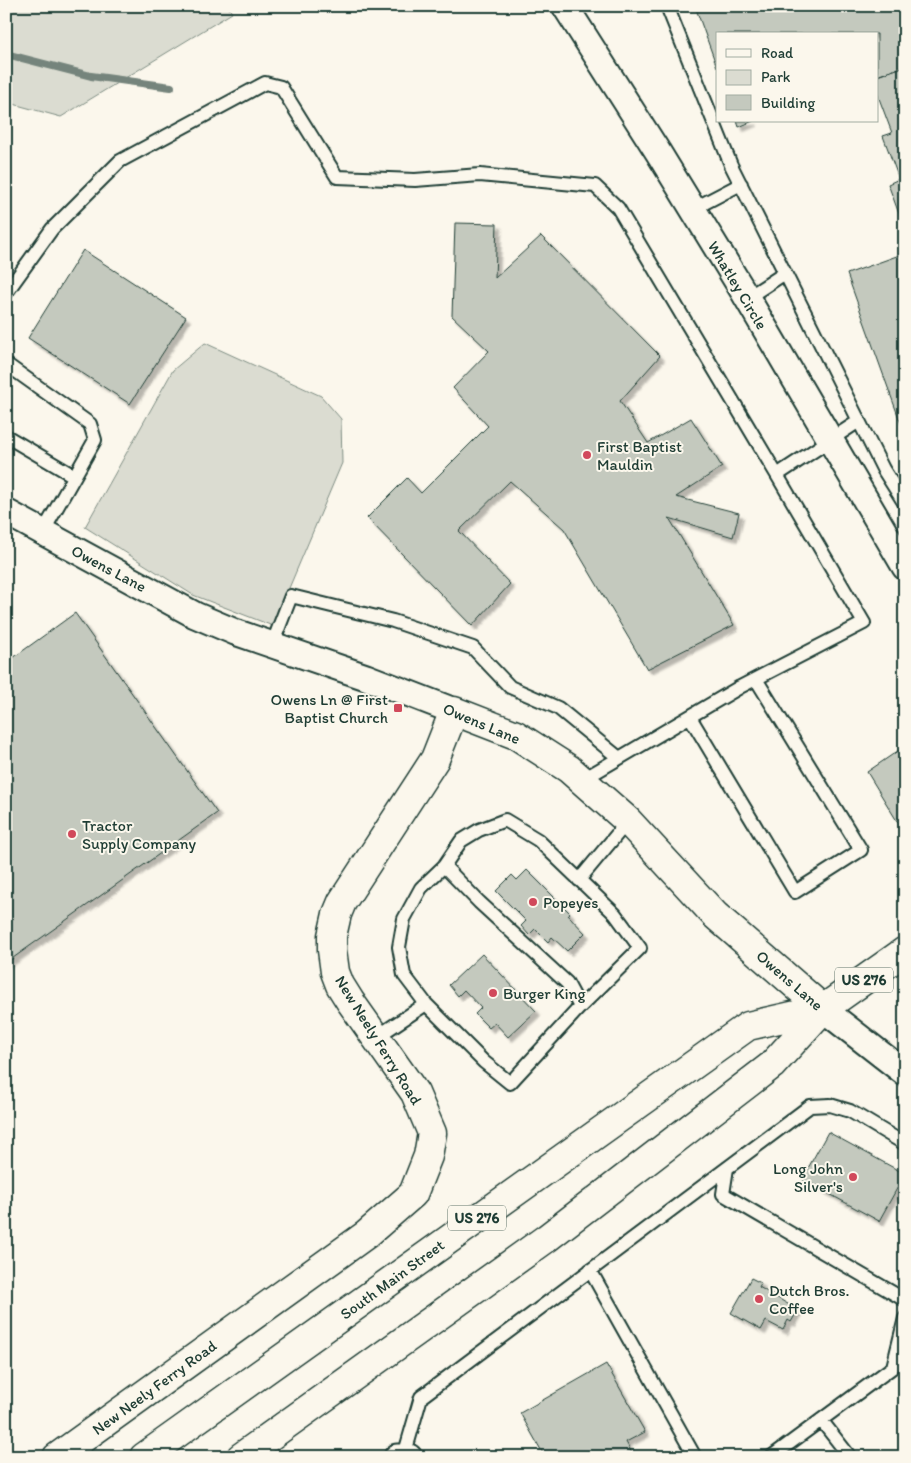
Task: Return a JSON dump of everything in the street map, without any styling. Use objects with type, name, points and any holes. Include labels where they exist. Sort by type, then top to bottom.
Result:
[{"type":"main road","name":"Owens Lane","points":[[454,711],[516,735],[569,768],[628,821],[715,915],[823,1009]]},
{"type":"main road","name":"New Neely Ferry Road","points":[[57,1457],[367,1234],[413,1194],[428,1156],[432,1132],[415,1093],[375,1038],[340,984],[335,972],[332,936],[342,902],[435,758],[454,711]]},
{"type":"main road","name":"South Main Street","points":[[241,1457],[547,1238],[772,1065],[823,1009],[905,951]]},
{"type":"main road","name":"South Main Street","points":[[144,1457],[748,1026],[823,1009]]},
{"type":"street","name":"Whatley Circle","points":[[565,6],[747,298],[905,567]]},
{"type":"street","name":"Owens Lane","points":[[6,512],[195,615],[235,632],[366,677],[454,711]]},
{"type":"street","name":"Owens Lane","points":[[823,1009],[905,1072]]},
{"type":"lane","points":[[666,6],[740,184],[883,469],[905,504]]},
{"type":"lane","points":[[6,293],[52,229],[120,161],[265,83],[281,87],[337,177],[415,180],[480,175],[595,186],[618,208],[864,623],[756,679],[582,780]]},
{"type":"lane","points":[[693,209],[740,184]]},
{"type":"lane","points":[[747,298],[785,273]]},
{"type":"lane","points":[[6,364],[90,424],[95,440],[43,532]]},
{"type":"lane","points":[[776,475],[859,421]]},
{"type":"lane","points":[[6,436],[74,476]]},
{"type":"lane","points":[[272,645],[291,596],[393,621],[473,648],[510,687],[558,708],[619,758]]},
{"type":"lane","points":[[690,717],[795,892],[861,850],[756,679]]},
{"type":"lane","points":[[505,820],[538,840],[580,880],[615,914],[640,948],[580,1007],[510,1084],[484,1062],[426,1004],[404,975],[399,947],[404,918],[421,888],[444,866],[461,841],[479,830],[505,820]]},
{"type":"lane","points":[[580,880],[628,821]]},
{"type":"lane","points":[[444,866],[479,902],[567,983],[580,1007]]},
{"type":"lane","points":[[375,1038],[426,1004]]},
{"type":"lane","points":[[404,1456],[422,1396],[810,1106],[830,1105],[850,1111],[905,1144]]},
{"type":"lane","points":[[727,1168],[722,1194],[905,1300]]},
{"type":"lane","points":[[590,1270],[695,1457]]},
{"type":"lane","points":[[771,1457],[893,1367],[905,1318]]},
{"type":"lane","points":[[821,1420],[850,1457]]},
{"type":"green space","points":[[6,6],[228,6],[232,13],[61,117],[6,102]]},
{"type":"green space","points":[[205,343],[321,396],[341,419],[342,463],[273,626],[193,595],[85,527],[173,370]]},
{"type":"building","points":[[695,6],[905,6],[905,66],[878,76],[878,32],[716,32],[716,64]]},
{"type":"building","points":[[905,66],[905,230],[888,184],[899,179],[883,136],[892,133],[878,96],[878,76]]},
{"type":"building","points":[[737,122],[751,122],[739,127]]},
{"type":"building","name":"First Baptist Mauldin","points":[[455,223],[497,224],[495,278],[541,236],[660,356],[620,401],[648,443],[691,418],[722,467],[676,497],[739,513],[733,537],[669,518],[734,625],[647,669],[564,529],[510,481],[459,531],[510,584],[472,626],[367,518],[407,478],[421,493],[488,426],[453,388],[489,351],[452,316]]},
{"type":"building","points":[[83,250],[186,317],[130,404],[28,338]]},
{"type":"building","points":[[905,253],[905,435],[847,274]]},
{"type":"building","points":[[75,613],[217,813],[6,963],[6,663]]},
{"type":"building","points":[[905,746],[905,834],[867,772]]},
{"type":"building","name":"Popeyes","points":[[527,870],[570,913],[568,915],[585,933],[567,951],[552,937],[548,942],[535,929],[529,935],[521,926],[526,921],[496,891],[512,875],[517,880]]},
{"type":"building","name":"Burger King","points":[[482,954],[536,1011],[508,1037],[495,1023],[489,1028],[475,1014],[481,1008],[464,990],[458,996],[449,985]]},
{"type":"building","name":"Long John Silver's","points":[[828,1132],[905,1174],[879,1221],[802,1179]]},
{"type":"building","name":"Dutch Bros. Coffee","points":[[751,1278],[761,1283],[759,1287],[798,1310],[791,1322],[788,1320],[783,1330],[766,1321],[761,1330],[731,1313]]},
{"type":"building","points":[[606,1364],[645,1432],[626,1442],[634,1457],[545,1457],[520,1413]]},
{"type":"waterway","points":[[6,54],[91,76],[171,87]]},
{"type":"place","name":"First Baptist Mauldin","points":[[587,455]]},
{"type":"place","name":"Owens Ln @ First Baptist Church","points":[[398,708]]},
{"type":"place","name":"Tractor Supply Company","points":[[72,834]]},
{"type":"place","name":"Popeyes","points":[[533,902]]},
{"type":"place","name":"Burger King","points":[[493,993]]},
{"type":"place","name":"Long John Silver's","points":[[853,1177]]},
{"type":"place","name":"Dutch Bros. Coffee","points":[[759,1299]]}]
